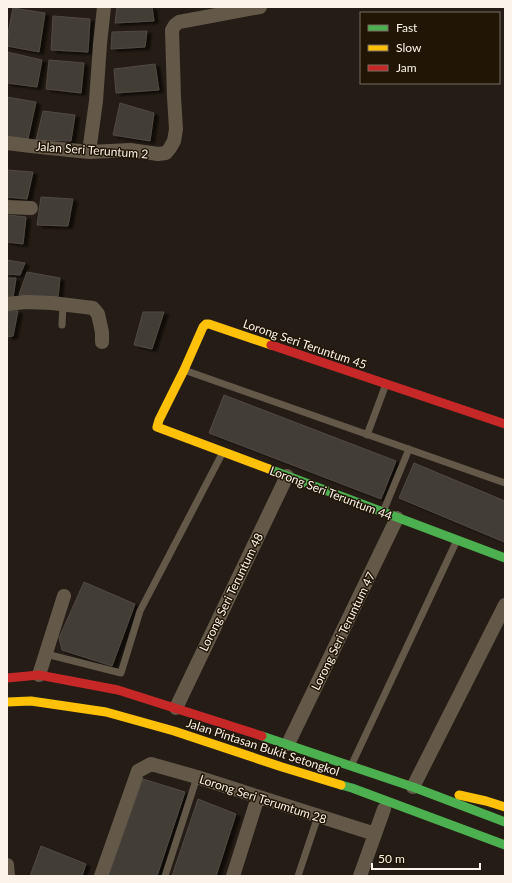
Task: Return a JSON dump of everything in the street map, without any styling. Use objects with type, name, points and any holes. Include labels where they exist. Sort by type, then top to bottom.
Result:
[{"type":"main road","name":"Lorong Seri Teruntum 45","points":[[157,427],[203,327],[206,324],[505,424]]},
{"type":"main road","name":"Lorong Seri Teruntum 44","points":[[157,427],[505,558]]},
{"type":"main road","name":"Jalan Pintasan Bukit Setongkol","points":[[7,678],[39,675],[118,690],[288,744],[413,787],[434,796],[457,794],[505,807]]},
{"type":"main road","name":"Jalan Pintasan Bukit Setongkol","points":[[7,702],[31,701],[106,712],[174,731],[282,767],[352,788],[505,845]]},
{"type":"main road","points":[[352,788],[388,811]]},
{"type":"main road","points":[[434,796],[505,822]]},
{"type":"street","points":[[88,152],[96,101],[104,7]]},
{"type":"street","points":[[205,12],[260,7]]},
{"type":"street","name":"Jalan Seri Teruntum 2","points":[[7,143],[88,152],[130,150],[158,154],[166,152],[174,141],[176,129],[172,30],[179,22],[205,12]]},
{"type":"street","points":[[7,207],[31,208]]},
{"type":"street","points":[[7,304],[26,302],[52,303],[94,308],[98,314],[102,332],[102,342]]},
{"type":"street","name":"Lorong Seri Teruntum 48","points":[[176,708],[287,476]]},
{"type":"street","name":"Lorong Seri Teruntum 47","points":[[288,744],[397,518]]},
{"type":"street","points":[[39,675],[64,596]]},
{"type":"street","points":[[413,787],[505,605]]},
{"type":"street","name":"Lorong Seri Terumtum 28","points":[[101,876],[138,771],[151,764],[197,777],[375,834]]},
{"type":"street","points":[[233,876],[258,797]]},
{"type":"street","points":[[360,876],[375,834],[388,811]]},
{"type":"street","points":[[7,866],[8,876]]},
{"type":"lane","points":[[62,326],[63,305]]},
{"type":"lane","points":[[184,370],[505,483]]},
{"type":"lane","points":[[367,435],[386,384]]},
{"type":"lane","points":[[383,512],[409,449]]},
{"type":"lane","points":[[46,654],[121,673],[140,612],[223,452]]},
{"type":"lane","points":[[351,766],[457,540]]},
{"type":"lane","points":[[165,876],[197,777]]},
{"type":"lane","points":[[298,876],[318,816]]},
{"type":"building","points":[[117,7],[152,7],[154,21],[115,23]]},
{"type":"building","points":[[13,8],[45,13],[39,52],[7,46]]},
{"type":"building","points":[[53,16],[90,19],[88,52],[51,50]]},
{"type":"building","points":[[147,31],[145,47],[111,49],[112,32]]},
{"type":"building","points":[[7,52],[42,60],[37,87],[7,83]]},
{"type":"building","points":[[49,60],[84,63],[81,93],[46,89]]},
{"type":"building","points":[[155,64],[159,90],[116,93],[114,69]]},
{"type":"building","points":[[7,97],[36,102],[28,139],[7,136]]},
{"type":"building","points":[[120,103],[154,113],[150,141],[113,135]]},
{"type":"building","points":[[43,111],[75,115],[71,141],[36,140]]},
{"type":"building","points":[[7,170],[33,172],[27,199],[7,197]]},
{"type":"building","points":[[41,197],[73,199],[68,226],[37,225]]},
{"type":"building","points":[[7,215],[26,217],[23,244],[7,242]]},
{"type":"building","points":[[7,260],[25,263],[20,275],[7,274]]},
{"type":"building","points":[[27,272],[60,278],[58,297],[19,295]]},
{"type":"building","points":[[7,278],[16,278],[13,298],[7,298]]},
{"type":"building","points":[[7,311],[18,311],[13,336],[7,337]]},
{"type":"building","points":[[143,312],[164,312],[152,349],[134,345]]},
{"type":"building","points":[[224,395],[396,461],[381,499],[209,433]]},
{"type":"building","points":[[414,463],[505,501],[504,542],[399,498]]},
{"type":"building","points":[[84,582],[135,604],[112,666],[62,650],[59,638]]},
{"type":"building","points":[[143,779],[185,792],[157,876],[108,876]]},
{"type":"building","points":[[198,799],[236,814],[216,876],[172,876]]},
{"type":"building","points":[[41,846],[86,864],[82,876],[30,876]]},
{"type":"traffic: fast","points":[[269,469],[505,558]]},
{"type":"traffic: fast","points":[[262,736],[413,787],[505,822]]},
{"type":"traffic: fast","points":[[341,785],[505,845]]},
{"type":"traffic: slow","points":[[269,469],[157,427],[203,327],[206,324],[271,345]]},
{"type":"traffic: slow","points":[[7,702],[31,701],[106,712],[174,731],[341,785]]},
{"type":"traffic: slow","points":[[459,795],[505,807]]},
{"type":"traffic: jam","points":[[271,345],[505,424]]},
{"type":"traffic: jam","points":[[7,678],[39,675],[118,690],[262,736]]}]
